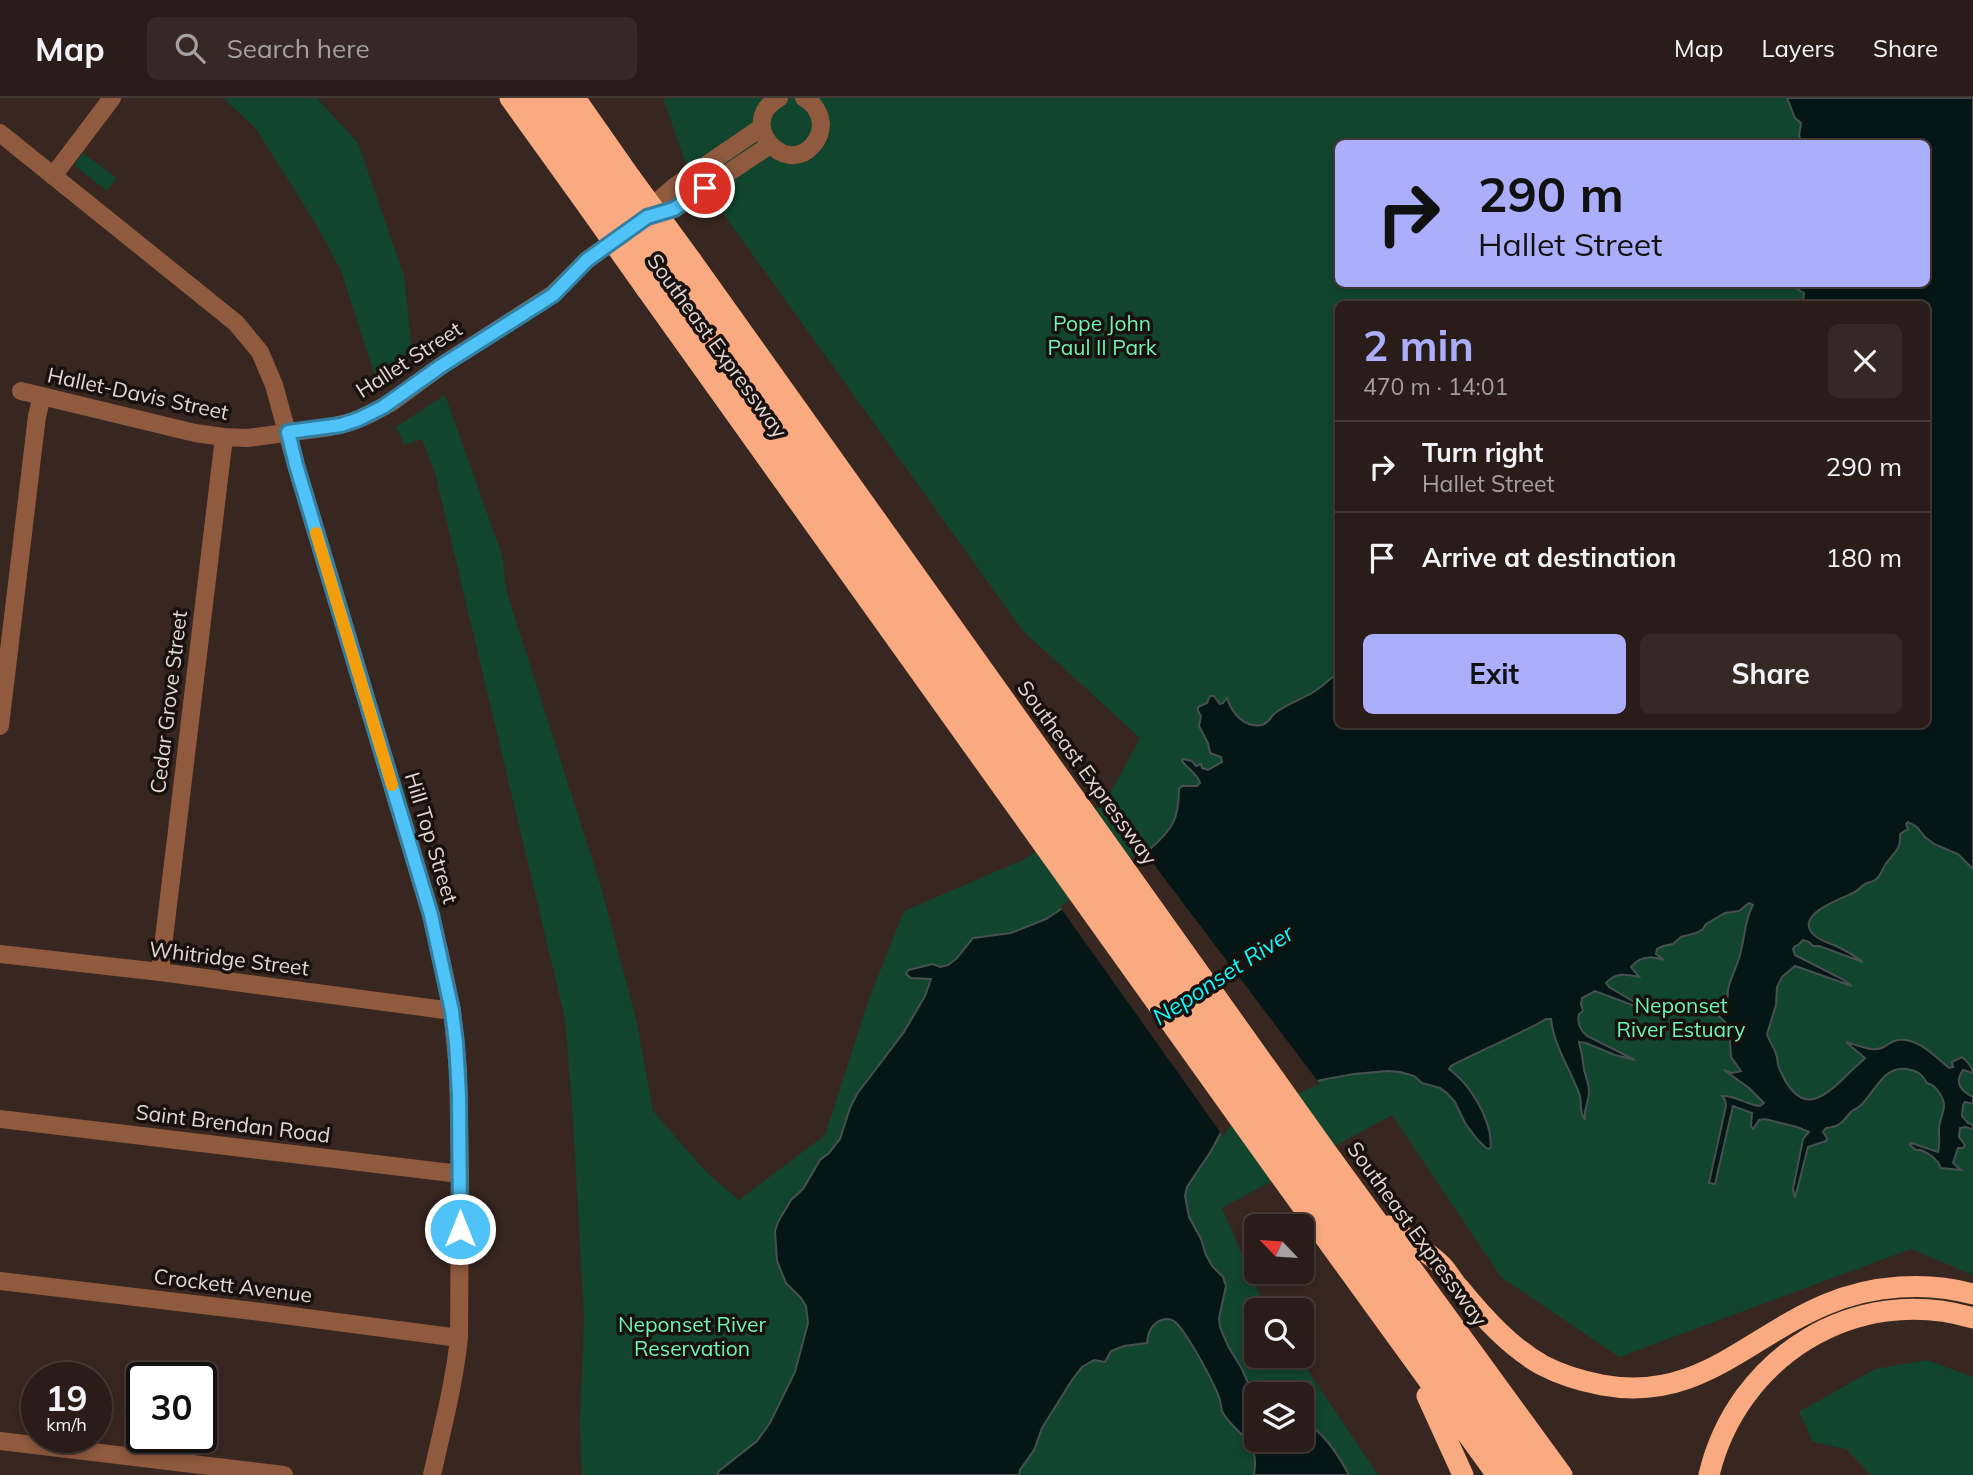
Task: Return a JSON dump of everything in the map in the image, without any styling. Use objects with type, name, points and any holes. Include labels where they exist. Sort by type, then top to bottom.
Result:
[{"type":"highway","name":"Southeast Expressway","points":[[510,98],[610,193],[669,275],[1304,1164],[1408,1352],[1497,1475]]},
{"type":"highway","points":[[531,98],[610,193]]},
{"type":"highway","points":[[554,98],[610,193]]},
{"type":"highway","name":"Southeast Expressway","points":[[575,98],[610,193],[1304,1164],[1371,1212],[1562,1475]]},
{"type":"highway","points":[[1304,1164],[1518,1475]]},
{"type":"highway","points":[[1304,1164],[1541,1475]]},
{"type":"highway","points":[[1371,1212],[1443,1266],[1477,1309],[1519,1350],[1564,1376],[1611,1387],[1655,1388],[1699,1375],[1805,1314],[1857,1294],[1909,1286],[1934,1287],[1973,1294]]},
{"type":"highway","points":[[1709,1475],[1719,1441],[1748,1392],[1770,1367],[1805,1339],[1850,1320],[1897,1309],[1944,1311],[1973,1318]]},
{"type":"highway","points":[[1408,1352],[1464,1475]]},
{"type":"street","points":[[54,176],[112,98]]},
{"type":"street","name":"Hallet Street","points":[[647,217],[659,200],[674,187],[762,127],[766,108],[779,98]]},
{"type":"street","points":[[762,127],[764,137],[776,151],[793,155],[810,148],[821,129],[819,114],[804,98]]},
{"type":"street","points":[[0,133],[225,313],[246,333],[260,352],[270,373],[288,432]]},
{"type":"street","name":"Hallet Street","points":[[288,432],[341,425],[383,407],[441,366],[553,295],[587,260],[647,217],[674,209],[770,145]]},
{"type":"street","name":"Hallet-Davis Street","points":[[21,391],[195,433],[247,438],[288,432]]},
{"type":"street","points":[[0,726],[42,396]]},
{"type":"street","name":"Hill Top Street","points":[[288,432],[431,915],[452,1011],[458,1069],[459,1338],[449,1401],[432,1475]]},
{"type":"street","name":"Cedar Grove Street","points":[[160,972],[224,437]]},
{"type":"street","name":"Whitridge Street","points":[[0,954],[160,972],[452,1011]]},
{"type":"street","name":"Saint Brendan Road","points":[[0,1119],[460,1174]]},
{"type":"street","name":"Crockett Avenue","points":[[0,1281],[459,1338]]},
{"type":"street","points":[[0,1441],[284,1475]]},
{"type":"green space","points":[[223,98],[317,98],[358,143],[404,276],[413,357],[377,382],[341,271],[316,224],[256,129]]},
{"type":"green space","name":"Neponset River Estuary","points":[[663,98],[1973,98],[1973,1275],[1911,1249],[1619,1357],[1501,1277],[1392,1115],[1222,1208],[1244,1258],[1244,1284],[1255,1284],[1261,1298],[1244,1298],[1244,1368],[1306,1368],[1378,1475],[582,1475],[580,1422],[584,1318],[565,1019],[435,473],[422,439],[404,445],[396,427],[445,395],[502,555],[507,593],[601,887],[637,1023],[653,1111],[706,1172],[739,1200],[825,1135],[869,999],[904,911],[1025,859],[1106,801],[1140,738],[1023,631],[684,159]]},
{"type":"green space","points":[[83,153],[117,178],[107,191],[74,165]]},
{"type":"green space","points":[[1927,1360],[1973,1377],[1973,1475],[1871,1475],[1846,1449],[1813,1442],[1799,1412],[1875,1369]]},
{"type":"water","name":"Neponset River Estuary","points":[[1787,98],[1973,98],[1973,869],[1958,854],[1934,844],[1908,822],[1908,829],[1900,834],[1898,848],[1879,877],[1822,908],[1810,919],[1809,926],[1815,936],[1863,962],[1813,946],[1803,940],[1793,949],[1795,955],[1852,986],[1795,966],[1782,977],[1777,987],[1776,1005],[1767,1034],[1779,1068],[1788,1084],[1795,1094],[1804,1099],[1812,1099],[1830,1091],[1865,1058],[1846,1042],[1880,1049],[1896,1040],[1906,1040],[1926,1049],[1949,1068],[1953,1067],[1952,1062],[1962,1057],[1973,1073],[1963,1070],[1959,1083],[1965,1092],[1973,1097],[1973,1104],[1965,1102],[1962,1116],[1973,1125],[1973,1129],[1960,1128],[1959,1137],[1965,1145],[1958,1148],[1953,1163],[1961,1170],[1941,1168],[1933,1157],[1910,1145],[1911,1143],[1938,1152],[1944,1103],[1936,1088],[1927,1083],[1919,1073],[1898,1069],[1885,1076],[1866,1100],[1841,1123],[1823,1132],[1826,1141],[1808,1147],[1795,1198],[1793,1189],[1803,1139],[1809,1132],[1765,1119],[1759,1120],[1753,1129],[1752,1113],[1733,1106],[1715,1184],[1709,1183],[1726,1106],[1722,1096],[1760,1106],[1764,1103],[1724,1070],[1732,1073],[1741,1071],[1731,1057],[1729,1026],[1711,1008],[1723,1010],[1726,1005],[1753,905],[1749,903],[1739,911],[1725,913],[1696,933],[1657,949],[1656,954],[1664,960],[1650,957],[1638,961],[1631,967],[1639,977],[1621,975],[1606,983],[1651,1012],[1595,991],[1582,998],[1583,1011],[1578,1020],[1585,1034],[1635,1060],[1579,1042],[1589,1089],[1585,1120],[1579,1093],[1559,1048],[1551,1019],[1546,1019],[1449,1069],[1479,1104],[1490,1132],[1489,1149],[1465,1123],[1448,1094],[1440,1088],[1422,1083],[1414,1076],[1400,1072],[1354,1074],[1321,1080],[1225,1125],[1187,1187],[1185,1196],[1189,1217],[1206,1255],[1223,1277],[1226,1286],[1219,1318],[1220,1327],[1248,1382],[1244,1382],[1244,1437],[1225,1417],[1213,1383],[1186,1335],[1174,1321],[1167,1319],[1153,1325],[1147,1343],[1124,1346],[1111,1351],[1105,1362],[1094,1360],[1082,1367],[1042,1428],[1034,1450],[1019,1475],[717,1475],[757,1441],[770,1423],[795,1372],[808,1323],[806,1306],[786,1283],[777,1261],[775,1231],[791,1200],[803,1189],[820,1160],[840,1139],[857,1094],[904,1032],[925,996],[931,979],[911,978],[906,974],[908,970],[933,964],[940,967],[948,965],[973,938],[1011,933],[1046,919],[1157,843],[1176,817],[1179,789],[1200,783],[1183,759],[1192,761],[1196,766],[1201,764],[1202,768],[1208,770],[1222,762],[1221,757],[1210,753],[1199,726],[1201,716],[1198,707],[1207,703],[1210,696],[1214,696],[1220,704],[1227,698],[1240,719],[1256,725],[1268,722],[1278,711],[1312,693],[1335,676],[1335,728],[1930,728],[1930,301],[1803,301],[1804,293],[1796,287],[1930,287],[1930,140],[1801,140],[1801,123],[1795,118]]},
{"type":"water","name":"Neponset River Estuary","points":[[1314,1428],[1329,1444],[1349,1475],[1254,1475],[1253,1452],[1314,1452]]},
{"type":"pier","points":[[1143,850],[1320,1084],[1235,1120],[1223,1136],[1060,907]]},
{"type":"slow traffic","points":[[316,533],[392,785]]},
{"type":"route","points":[[460,1229],[458,1069],[452,1011],[442,963],[431,915],[288,432],[341,425],[383,407],[441,366],[553,295],[587,260],[647,217],[674,209],[705,188]]},
{"type":"park label","name":"Pope John Paul II Park","points":[[1102,336]]},
{"type":"park label","name":"Neponset River Reservation","points":[[692,1337]]},
{"type":"water label","name":"Neponset River","points":[[1223,975]]}]
